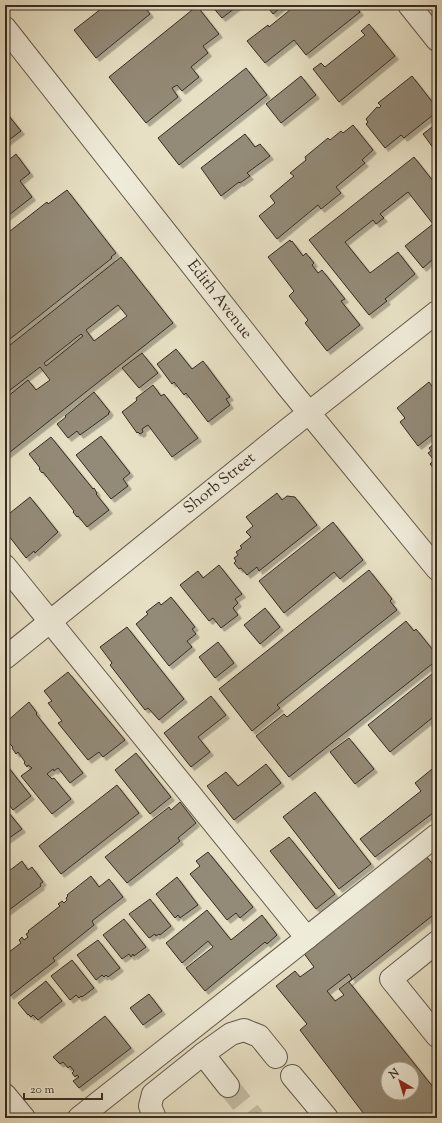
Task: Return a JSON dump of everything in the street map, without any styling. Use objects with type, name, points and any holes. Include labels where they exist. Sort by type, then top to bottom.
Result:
[{"type":"street","points":[[409,5],[437,40]]},
{"type":"street","name":"Edith Avenue","points":[[5,28],[309,413],[437,569]]},
{"type":"street","name":"Shorb Street","points":[[5,658],[437,312]]},
{"type":"street","points":[[5,566],[307,938]]},
{"type":"street","points":[[79,1118],[437,835]]},
{"type":"street","points":[[437,942],[391,979],[437,1036]]},
{"type":"street","points":[[155,1118],[150,1106],[153,1094],[203,1054],[231,1034],[244,1030],[259,1036],[276,1057]]},
{"type":"street","points":[[203,1054],[228,1086]]},
{"type":"street","points":[[292,1076],[327,1118]]},
{"type":"street","points":[[5,1094],[24,1118]]},
{"type":"building","points":[[106,5],[143,5],[150,14],[96,58],[74,30]]},
{"type":"building","points":[[211,5],[239,5],[222,18]]},
{"type":"building","points":[[266,5],[284,5],[273,14]]},
{"type":"building","points":[[296,5],[307,5],[309,8],[313,5],[355,5],[360,12],[306,55],[294,40],[265,63],[247,41],[268,25],[269,27]]},
{"type":"building","points":[[197,6],[219,34],[203,46],[208,53],[191,67],[199,77],[182,91],[177,85],[172,88],[178,97],[146,123],[109,77]]},
{"type":"building","points":[[369,24],[395,56],[339,102],[313,69],[321,63],[325,67],[365,35],[361,31]]},
{"type":"building","points":[[246,68],[267,95],[179,165],[158,138]]},
{"type":"building","points":[[301,76],[316,95],[281,123],[266,104]]},
{"type":"building","points":[[412,76],[437,108],[437,118],[436,119],[433,115],[404,138],[401,135],[385,148],[366,124],[368,122],[366,119],[377,107],[379,108],[381,106],[378,103]]},
{"type":"building","points":[[5,111],[21,131],[5,143]]},
{"type":"building","points":[[437,123],[437,158],[432,151],[434,149],[423,134]]},
{"type":"building","points":[[353,125],[373,150],[362,160],[365,163],[336,187],[341,193],[321,209],[318,205],[277,239],[259,216],[275,203],[270,196],[294,176],[290,173],[306,160],[305,157],[328,138],[330,140],[341,131],[343,133]]},
{"type":"building","points":[[245,134],[255,147],[260,144],[270,156],[247,173],[250,176],[240,183],[239,182],[221,196],[201,168]]},
{"type":"building","points":[[16,154],[30,173],[20,181],[32,197],[5,218],[5,163]]},
{"type":"building","points":[[414,157],[437,186],[437,257],[423,268],[405,246],[433,224],[408,192],[380,214],[384,218],[376,224],[373,220],[345,242],[370,273],[398,252],[415,274],[385,299],[387,301],[369,315],[309,240]]},
{"type":"building","points":[[67,190],[116,253],[111,257],[112,258],[5,343],[5,235],[47,202],[48,204]]},
{"type":"building","points":[[290,240],[303,256],[306,253],[314,263],[312,265],[318,273],[322,270],[345,299],[341,301],[360,325],[327,351],[305,323],[308,320],[289,296],[294,291],[268,257]]},
{"type":"building","points":[[121,257],[173,323],[5,456],[5,415],[10,410],[5,404],[5,395],[7,397],[28,380],[36,390],[50,380],[40,367],[5,394],[5,349]],"holes":[[[118,305],[127,316],[94,341],[86,330]],[[81,334],[83,336],[46,366],[44,363]]]},
{"type":"building","points":[[176,349],[192,369],[203,361],[230,397],[226,399],[230,405],[208,422],[186,393],[184,395],[174,382],[172,384],[157,364]]},
{"type":"building","points":[[142,353],[158,373],[139,388],[122,368]]},
{"type":"building","points":[[429,382],[437,393],[437,395],[432,398],[437,404],[437,431],[418,446],[400,422],[405,418],[397,408]]},
{"type":"building","points":[[153,385],[161,396],[164,394],[198,438],[172,457],[148,425],[142,429],[143,432],[140,434],[138,432],[137,433],[122,412],[137,400],[136,398]]},
{"type":"building","points":[[94,392],[110,412],[108,413],[109,414],[80,435],[77,431],[68,438],[57,424]]},
{"type":"building","points":[[101,436],[130,473],[123,479],[128,486],[111,499],[76,455]]},
{"type":"building","points":[[51,437],[93,489],[94,488],[97,493],[96,494],[109,510],[87,527],[73,512],[74,511],[43,472],[42,473],[29,454]]},
{"type":"building","points":[[437,442],[437,469],[435,470],[430,464],[434,460],[428,453],[431,451],[429,448]]},
{"type":"building","points":[[277,493],[282,500],[287,496],[295,497],[317,525],[259,571],[257,567],[247,575],[234,563],[236,561],[234,558],[238,555],[236,552],[242,548],[240,546],[251,537],[246,532],[253,526],[246,517]]},
{"type":"building","points":[[30,497],[58,532],[35,553],[34,551],[26,558],[5,531],[5,517]]},
{"type":"building","points":[[333,522],[363,560],[340,579],[334,572],[284,613],[259,581]]},
{"type":"building","points":[[219,565],[242,594],[235,599],[238,603],[233,608],[238,615],[221,628],[213,618],[209,621],[180,585],[198,571],[203,578]]},
{"type":"building","points":[[369,570],[392,599],[390,601],[397,610],[277,705],[280,708],[252,731],[219,689]]},
{"type":"building","points":[[171,597],[195,627],[192,629],[196,634],[187,641],[192,647],[169,666],[136,624],[148,614],[146,612],[159,602],[161,605]]},
{"type":"building","points":[[265,608],[280,627],[260,644],[244,625]]},
{"type":"building","points":[[406,621],[414,631],[416,629],[437,655],[437,660],[289,777],[256,736],[284,714],[287,717]]},
{"type":"building","points":[[127,627],[184,699],[159,720],[148,708],[145,710],[110,665],[112,663],[100,647]]},
{"type":"building","points":[[218,642],[234,663],[215,678],[199,657]]},
{"type":"building","points":[[437,670],[437,714],[390,752],[368,725]]},
{"type":"building","points":[[68,672],[125,740],[103,757],[99,752],[88,760],[58,723],[62,721],[48,703],[52,701],[44,691]]},
{"type":"building","points":[[211,696],[226,715],[198,737],[210,752],[191,767],[164,733]]},
{"type":"building","points":[[29,702],[37,713],[36,714],[83,773],[70,783],[58,768],[54,771],[53,769],[47,774],[52,779],[54,778],[71,799],[52,814],[21,776],[32,768],[28,765],[27,767],[18,752],[16,754],[12,748],[13,747],[6,740],[7,739],[5,736],[5,723]]},
{"type":"building","points":[[349,738],[374,769],[355,784],[330,752]]},
{"type":"building","points":[[136,753],[171,797],[150,814],[115,770]]},
{"type":"building","points":[[5,763],[31,796],[13,810],[7,802],[5,802]]},
{"type":"building","points":[[266,764],[281,783],[234,820],[207,786],[226,772],[238,786]]},
{"type":"building","points":[[437,765],[437,810],[375,857],[360,839],[421,791],[415,783]]},
{"type":"building","points":[[117,785],[139,813],[61,874],[39,846]]},
{"type":"building","points":[[315,792],[371,864],[339,889],[283,817]]},
{"type":"building","points":[[180,802],[196,823],[178,838],[180,841],[127,883],[105,857],[169,807],[171,810]]},
{"type":"building","points":[[5,808],[22,829],[5,841]]},
{"type":"building","points":[[289,837],[335,894],[316,909],[270,851]]},
{"type":"building","points":[[208,852],[253,907],[240,918],[236,913],[227,920],[190,874],[200,866],[196,861]]},
{"type":"building","points":[[425,855],[437,869],[437,912],[349,982],[412,1061],[380,1061],[380,1101],[420,1101],[420,1071],[437,1092],[437,1118],[367,1118],[300,1030],[307,1024],[276,986],[295,971],[300,977],[314,967],[303,952]],"holes":[[[349,974],[352,979],[339,989],[344,995],[335,1001],[327,991]]]},
{"type":"building","points":[[22,861],[28,870],[32,867],[43,882],[40,884],[41,886],[5,913],[5,874]]},
{"type":"building","points":[[91,876],[99,887],[109,879],[123,897],[92,921],[94,925],[53,958],[55,961],[10,996],[5,989],[5,955],[21,943],[19,940],[22,937],[24,940],[28,937],[26,934],[29,932],[28,931],[60,906],[58,904],[62,901],[64,903],[67,900],[67,895]]},
{"type":"building","points":[[177,877],[198,905],[180,918],[178,915],[175,918],[156,894]]},
{"type":"building","points":[[150,899],[171,926],[160,935],[159,934],[156,936],[155,934],[149,938],[129,914]]},
{"type":"building","points":[[207,910],[231,940],[262,915],[277,935],[267,944],[265,942],[205,991],[186,968],[213,947],[208,941],[182,963],[166,943]]},
{"type":"building","points":[[124,919],[146,947],[134,956],[133,954],[131,957],[129,954],[122,959],[103,935]]},
{"type":"building","points":[[98,940],[120,968],[108,977],[106,975],[104,977],[102,975],[96,980],[77,955]]},
{"type":"building","points":[[72,960],[94,988],[82,997],[81,996],[79,998],[76,995],[70,1000],[51,976]]},
{"type":"building","points":[[46,981],[62,1001],[38,1020],[33,1015],[31,1017],[28,1015],[18,1003]]},
{"type":"building","points":[[149,994],[162,1011],[143,1025],[130,1008]]},
{"type":"building","points":[[105,1016],[131,1048],[79,1088],[73,1081],[79,1077],[77,1075],[75,1077],[72,1073],[74,1071],[70,1066],[68,1068],[63,1062],[60,1064],[53,1057]]},
{"type":"tunnel","points":[[228,1086],[254,1118]]}]
